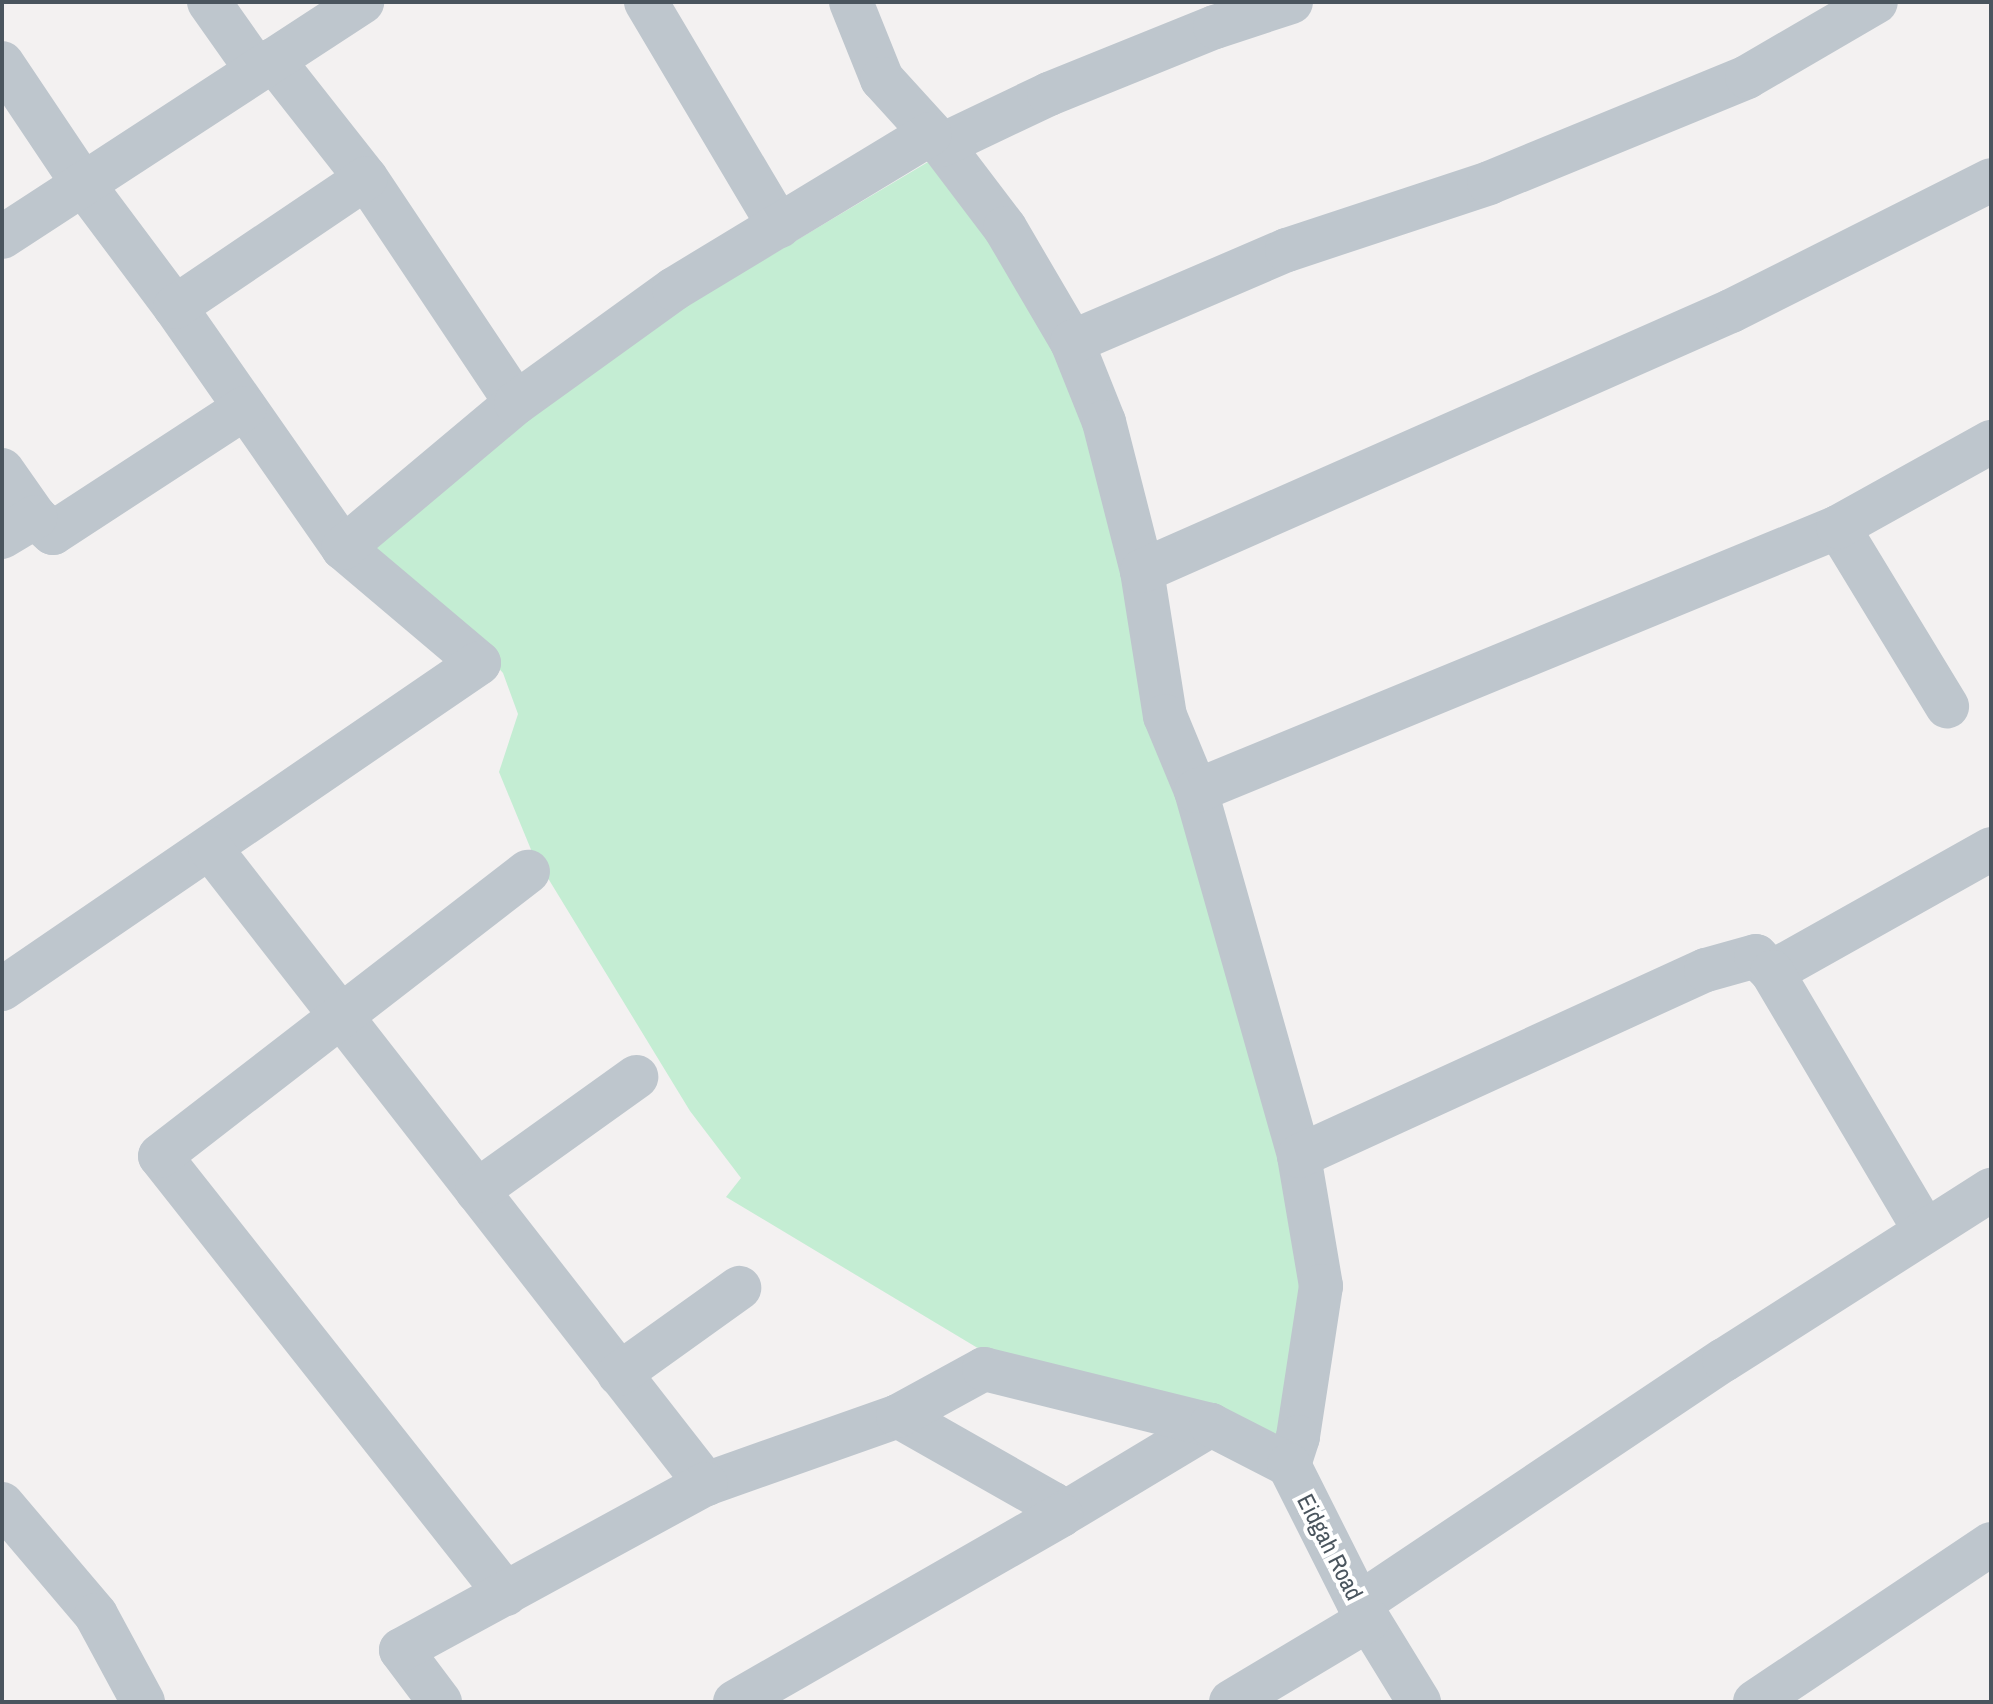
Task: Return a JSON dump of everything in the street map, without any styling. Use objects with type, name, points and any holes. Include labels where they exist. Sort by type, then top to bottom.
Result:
[{"type":"street","points":[[209,2],[366,178],[516,403]]},
{"type":"street","points":[[2,237],[362,2]]},
{"type":"street","points":[[646,2],[779,226]]},
{"type":"street","points":[[851,2],[882,79],[936,140],[1005,228],[1072,342],[1104,422],[1142,571],[1165,716],[1196,791],[1299,1156],[1321,1286],[1298,1437],[1289,1465]]},
{"type":"street","points":[[343,548],[516,403],[674,289],[779,226],[936,140],[1215,27],[1291,2]]},
{"type":"street","points":[[1072,342],[1287,250],[1489,183],[1747,77],[1876,2]]},
{"type":"street","points":[[2,63],[83,184],[175,307],[343,548],[479,663],[2,989]]},
{"type":"street","points":[[175,307],[366,178]]},
{"type":"street","points":[[1142,571],[1731,311],[1991,180]]},
{"type":"street","points":[[2,470],[19,527],[53,533],[245,408]]},
{"type":"street","points":[[1196,791],[1838,527],[1991,442]]},
{"type":"street","points":[[1838,527],[1947,706]]},
{"type":"street","points":[[210,848],[340,1019],[706,1484]]},
{"type":"street","points":[[1772,972],[1991,849]]},
{"type":"street","points":[[506,1594],[160,1156],[528,872]]},
{"type":"street","points":[[1299,1156],[1706,970],[1756,956],[1772,972],[1924,1229]]},
{"type":"street","points":[[477,1191],[636,1077]]},
{"type":"street","points":[[1231,1702],[1924,1229],[1991,1190]]},
{"type":"street","points":[[619,1374],[739,1288]]},
{"type":"street","name":"Eidgah Road","points":[[440,1702],[401,1650],[706,1484],[898,1416],[984,1369],[1211,1425],[1289,1465],[1364,1612],[1419,1702]]},
{"type":"street","points":[[898,1416],[1053,1504],[1061,1515]]},
{"type":"street","points":[[735,1702],[1211,1425]]},
{"type":"street","points":[[2,1504],[96,1615],[143,1702]]},
{"type":"street","points":[[1755,1702],[1991,1544]]},
{"type":"green space","points":[[928,162],[1030,295],[1083,418],[1193,850],[1262,1068],[1299,1261],[1302,1324],[1279,1438],[981,1350],[726,1197],[741,1178],[690,1111],[532,852],[499,772],[518,714],[503,673],[466,632],[369,554],[592,362]]}]
